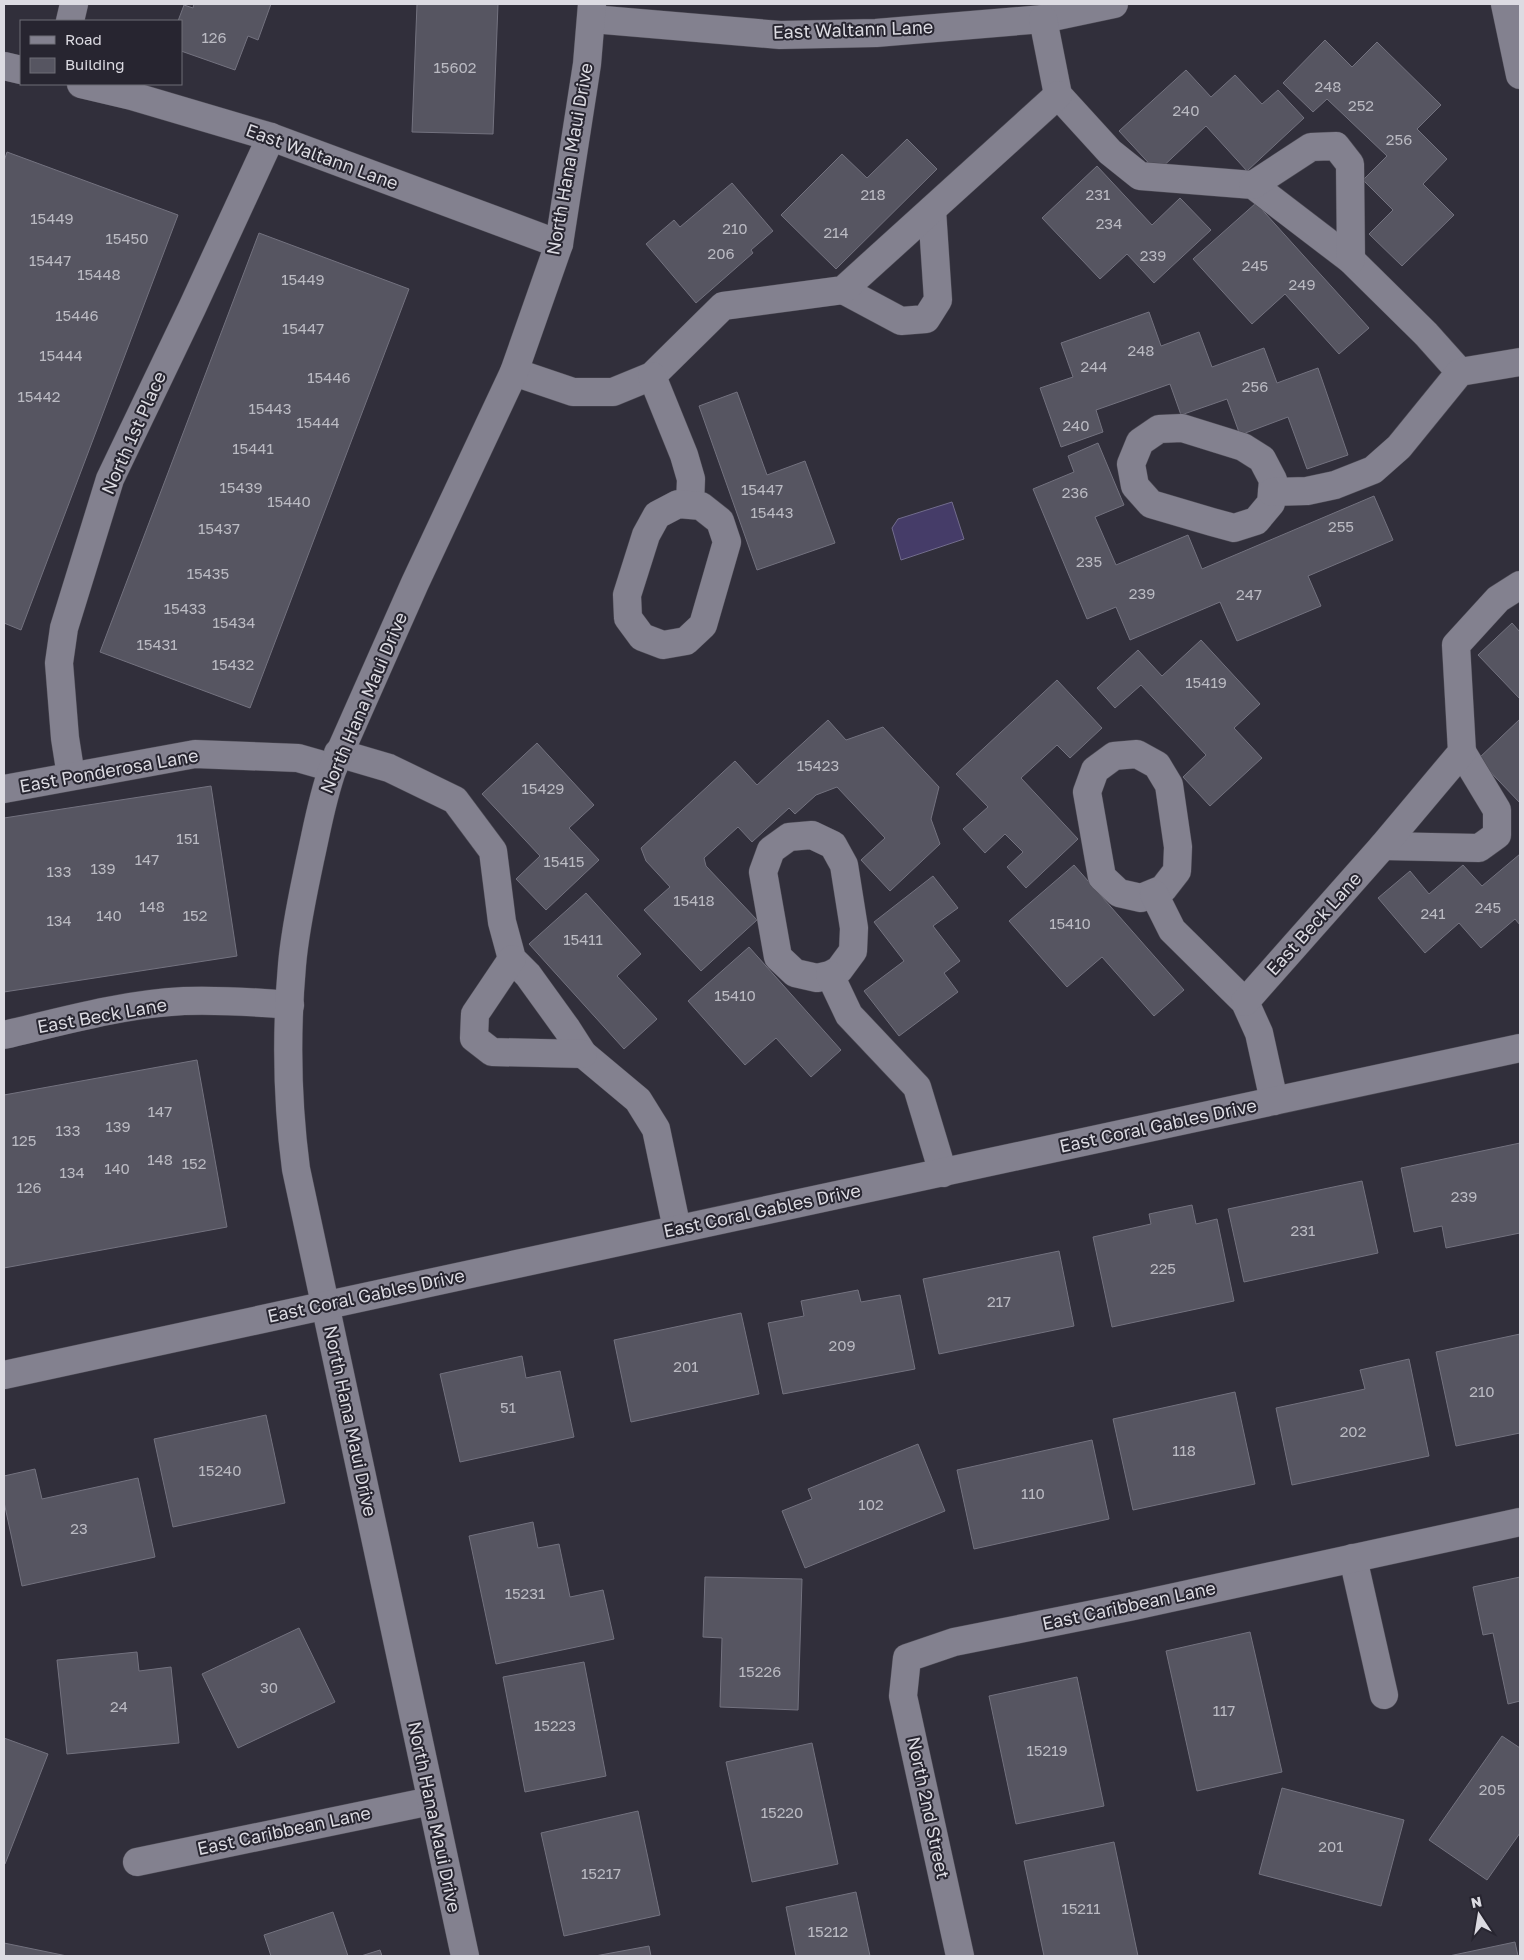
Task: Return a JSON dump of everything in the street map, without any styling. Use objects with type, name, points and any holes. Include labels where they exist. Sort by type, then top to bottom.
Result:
[{"type":"street","points":[[70,20],[74,4]]},
{"type":"street","name":"East Waltann Lane","points":[[592,11],[780,35],[876,32],[1044,19],[1114,4]]},
{"type":"street","points":[[1505,4],[1520,75]]},
{"type":"street","name":"North Hana Maui Drive","points":[[465,1956],[430,1801],[296,1169],[290,1119],[288,1050],[292,964],[300,911],[324,793],[336,761],[415,583],[514,372],[559,244],[587,64],[592,11]]},
{"type":"street","points":[[1044,19],[1058,95],[1110,152],[1140,176],[1253,185],[1351,260],[1426,334],[1460,372]]},
{"type":"street","points":[[4,66],[20,70]]},
{"type":"street","name":"East Waltann Lane","points":[[85,85],[132,96],[271,137],[559,244]]},
{"type":"street","points":[[514,372],[573,392],[613,392],[652,376],[723,306],[843,290],[1058,95]]},
{"type":"street","name":"North 1st Place","points":[[72,776],[65,738],[59,663],[64,628],[110,479],[271,137]]},
{"type":"street","points":[[1253,185],[1311,147],[1336,146],[1350,164],[1351,260]]},
{"type":"street","points":[[843,290],[902,321],[926,319],[938,300],[932,210]]},
{"type":"street","points":[[1272,492],[1307,491],[1335,485],[1373,470],[1399,447],[1460,372],[1520,362]]},
{"type":"street","points":[[652,376],[684,455],[691,480],[690,504]]},
{"type":"street","points":[[1182,428],[1242,447],[1262,459],[1273,480],[1272,492],[1270,502],[1256,521],[1234,528],[1152,504],[1135,486],[1131,464],[1140,442],[1159,429],[1182,428]]},
{"type":"street","points":[[678,504],[690,504],[701,506],[720,521],[727,542],[703,625],[686,641],[664,646],[642,637],[628,618],[627,595],[646,534],[658,514],[678,504]]},
{"type":"street","points":[[1383,846],[1479,848],[1497,835],[1497,810],[1462,752],[1456,645],[1498,599],[1520,585]]},
{"type":"street","name":"East Beck Lane","points":[[1245,1002],[1383,846],[1462,752]]},
{"type":"street","name":"East Ponderosa Lane","points":[[4,789],[195,754],[336,761]]},
{"type":"street","points":[[1137,754],[1157,765],[1169,785],[1178,847],[1177,870],[1163,889],[1154,894],[1141,898],[1119,893],[1102,877],[1087,792],[1096,770],[1114,756],[1137,754]]},
{"type":"street","points":[[336,761],[388,768],[455,800],[494,851],[502,922],[512,959],[528,975],[568,1029],[583,1054],[638,1100],[656,1129],[677,1229]]},
{"type":"street","points":[[812,835],[833,846],[844,866],[854,928],[853,951],[839,970],[830,975],[817,978],[794,973],[778,957],[763,872],[771,850],[789,836],[812,835]]},
{"type":"street","points":[[1154,894],[1172,930],[1245,1002],[1260,1033],[1274,1101]]},
{"type":"street","points":[[512,959],[475,1014],[474,1038],[492,1052],[583,1054]]},
{"type":"street","points":[[830,975],[849,1015],[917,1087],[943,1173]]},
{"type":"street","name":"East Beck Lane","points":[[4,1035],[106,1011],[182,1001],[290,1005]]},
{"type":"street","name":"East Coral Gables Drive","points":[[4,1375],[1520,1048]]},
{"type":"street","name":"East Caribbean Lane","points":[[907,1658],[954,1642],[1129,1607],[1520,1522]]},
{"type":"street","points":[[1353,1558],[1384,1695]]},
{"type":"street","name":"North 2nd Street","points":[[907,1658],[903,1696],[960,1956]]},
{"type":"street","name":"East Caribbean Lane","points":[[138,1862],[430,1801]]},
{"type":"shaded area","points":[[952,502],[964,539],[901,560],[892,528],[898,519]]},
{"type":"building","points":[[194,4],[271,4],[258,40],[248,36],[235,70],[182,51],[182,20],[178,20],[184,5],[193,8]]},
{"type":"building","points":[[417,4],[498,4],[493,134],[412,132]]},
{"type":"building","points":[[1325,40],[1352,67],[1377,42],[1441,105],[1417,129],[1447,159],[1423,184],[1454,215],[1402,266],[1369,234],[1393,210],[1363,180],[1387,156],[1327,99],[1313,112],[1283,83]]},
{"type":"building","points":[[1186,70],[1211,97],[1235,75],[1262,104],[1278,90],[1304,118],[1247,171],[1206,126],[1157,172],[1119,131]]},
{"type":"building","points":[[907,139],[937,169],[836,269],[781,215],[842,154],[867,178]]},
{"type":"building","points":[[7,152],[178,215],[21,630],[4,623],[4,161]]},
{"type":"building","points":[[1097,166],[1152,225],[1180,198],[1211,230],[1154,283],[1127,254],[1100,279],[1042,218]]},
{"type":"building","points":[[732,183],[773,231],[751,250],[753,253],[696,303],[646,244],[674,220],[680,227]]},
{"type":"building","points":[[1256,203],[1369,328],[1339,354],[1285,294],[1252,324],[1193,259]]},
{"type":"building","points":[[259,233],[409,289],[250,708],[100,652]]},
{"type":"building","points":[[1149,312],[1161,346],[1199,332],[1212,367],[1264,348],[1277,383],[1318,368],[1348,455],[1307,469],[1288,417],[1240,435],[1227,399],[1181,415],[1170,384],[1096,410],[1103,432],[1061,447],[1040,388],[1073,377],[1061,343]]},
{"type":"building","points":[[737,392],[767,475],[805,461],[835,543],[757,570],[699,406]]},
{"type":"building","points":[[1098,443],[1124,505],[1095,517],[1116,565],[1188,535],[1202,569],[1374,496],[1393,540],[1308,576],[1321,606],[1237,641],[1220,602],[1130,640],[1116,607],[1087,619],[1033,489],[1074,472],[1068,456]]},
{"type":"building","points":[[1512,623],[1520,632],[1520,699],[1478,655]]},
{"type":"building","points":[[1201,640],[1260,704],[1234,728],[1262,758],[1210,806],[1183,777],[1206,755],[1141,685],[1115,708],[1097,688],[1138,650],[1162,676]]},
{"type":"building","points":[[1057,680],[1102,728],[1070,758],[1057,745],[1021,778],[1078,839],[1026,888],[1007,867],[1023,852],[1005,834],[985,853],[963,829],[988,807],[956,774]]},
{"type":"building","points":[[1520,719],[1520,803],[1478,759]]},
{"type":"building","points":[[828,720],[846,740],[883,727],[939,787],[931,819],[940,844],[890,891],[861,860],[885,838],[837,787],[816,795],[795,814],[789,808],[752,842],[738,827],[704,858],[706,866],[757,920],[701,971],[644,910],[670,887],[646,861],[641,848],[735,761],[757,785]]},
{"type":"building","points":[[537,743],[594,805],[569,828],[599,860],[546,910],[516,879],[540,856],[482,794]]},
{"type":"building","points":[[211,786],[237,956],[4,992],[4,818]]},
{"type":"building","points":[[1520,854],[1520,925],[1515,919],[1481,948],[1459,923],[1425,953],[1378,898],[1410,871],[1429,894],[1463,865],[1482,886]]},
{"type":"building","points":[[1074,865],[1184,990],[1154,1016],[1102,957],[1067,987],[1009,921]]},
{"type":"building","points":[[933,876],[958,908],[933,926],[960,961],[944,973],[958,992],[899,1036],[864,991],[904,961],[874,922]]},
{"type":"building","points":[[586,893],[641,954],[617,976],[657,1019],[624,1049],[529,944]]},
{"type":"building","points":[[749,947],[841,1050],[811,1077],[776,1038],[745,1065],[688,1001]]},
{"type":"building","points":[[197,1060],[227,1227],[4,1268],[4,1095]]},
{"type":"building","points":[[1520,1143],[1520,1233],[1446,1248],[1442,1226],[1414,1232],[1401,1168]]},
{"type":"building","points":[[1362,1181],[1378,1253],[1244,1282],[1228,1209]]},
{"type":"building","points":[[1192,1205],[1196,1224],[1217,1219],[1234,1301],[1112,1327],[1093,1237],[1151,1224],[1149,1214]]},
{"type":"building","points":[[1059,1251],[1074,1326],[939,1354],[923,1279]]},
{"type":"building","points":[[858,1290],[861,1302],[900,1295],[915,1369],[783,1394],[768,1323],[804,1316],[801,1301]]},
{"type":"building","points":[[741,1313],[759,1394],[631,1422],[614,1340]]},
{"type":"building","points":[[1520,1334],[1520,1433],[1456,1446],[1436,1352]]},
{"type":"building","points":[[522,1356],[526,1378],[560,1371],[574,1437],[460,1462],[440,1374]]},
{"type":"building","points":[[1409,1359],[1429,1456],[1292,1485],[1276,1408],[1365,1389],[1360,1370]]},
{"type":"building","points":[[1235,1392],[1255,1484],[1133,1510],[1113,1419]]},
{"type":"building","points":[[266,1415],[285,1503],[173,1527],[154,1439]]},
{"type":"building","points":[[1092,1440],[1109,1519],[974,1549],[957,1470]]},
{"type":"building","points":[[918,1444],[945,1511],[805,1568],[782,1511],[812,1499],[808,1489]]},
{"type":"building","points":[[35,1469],[42,1499],[138,1478],[155,1557],[22,1586],[4,1502],[4,1476]]},
{"type":"building","points":[[533,1522],[538,1548],[559,1544],[570,1597],[603,1590],[614,1639],[496,1664],[469,1536]]},
{"type":"building","points":[[705,1577],[802,1579],[798,1710],[720,1707],[722,1638],[703,1637]]},
{"type":"building","points":[[1520,1577],[1520,1701],[1508,1704],[1493,1633],[1483,1635],[1473,1587]]},
{"type":"building","points":[[299,1628],[335,1702],[238,1748],[202,1674]]},
{"type":"building","points":[[1250,1632],[1282,1772],[1197,1791],[1166,1651]]},
{"type":"building","points":[[137,1652],[139,1671],[171,1667],[179,1743],[67,1754],[57,1660]]},
{"type":"building","points":[[584,1662],[606,1776],[525,1792],[503,1677]]},
{"type":"building","points":[[1077,1677],[1104,1806],[1016,1824],[989,1696]]},
{"type":"building","points":[[1502,1736],[1520,1748],[1520,1833],[1487,1880],[1429,1840]]},
{"type":"building","points":[[4,1738],[48,1754],[5,1864],[4,1863]]},
{"type":"building","points":[[812,1743],[838,1864],[752,1882],[726,1762]]},
{"type":"building","points":[[1282,1788],[1404,1820],[1381,1906],[1259,1874]]},
{"type":"building","points":[[638,1811],[660,1915],[564,1936],[541,1833]]},
{"type":"building","points":[[1114,1842],[1138,1956],[1044,1956],[1024,1861]]},
{"type":"building","points":[[856,1892],[870,1956],[796,1956],[786,1907]]},
{"type":"building","points":[[333,1912],[348,1956],[271,1956],[264,1935]]},
{"type":"building","points":[[1515,1942],[1518,1956],[1449,1956]]},
{"type":"building","points":[[4,1943],[67,1956],[4,1956]]},
{"type":"building","points":[[649,1946],[651,1956],[595,1956]]},
{"type":"building","points":[[380,1950],[382,1956],[361,1956]]}]
